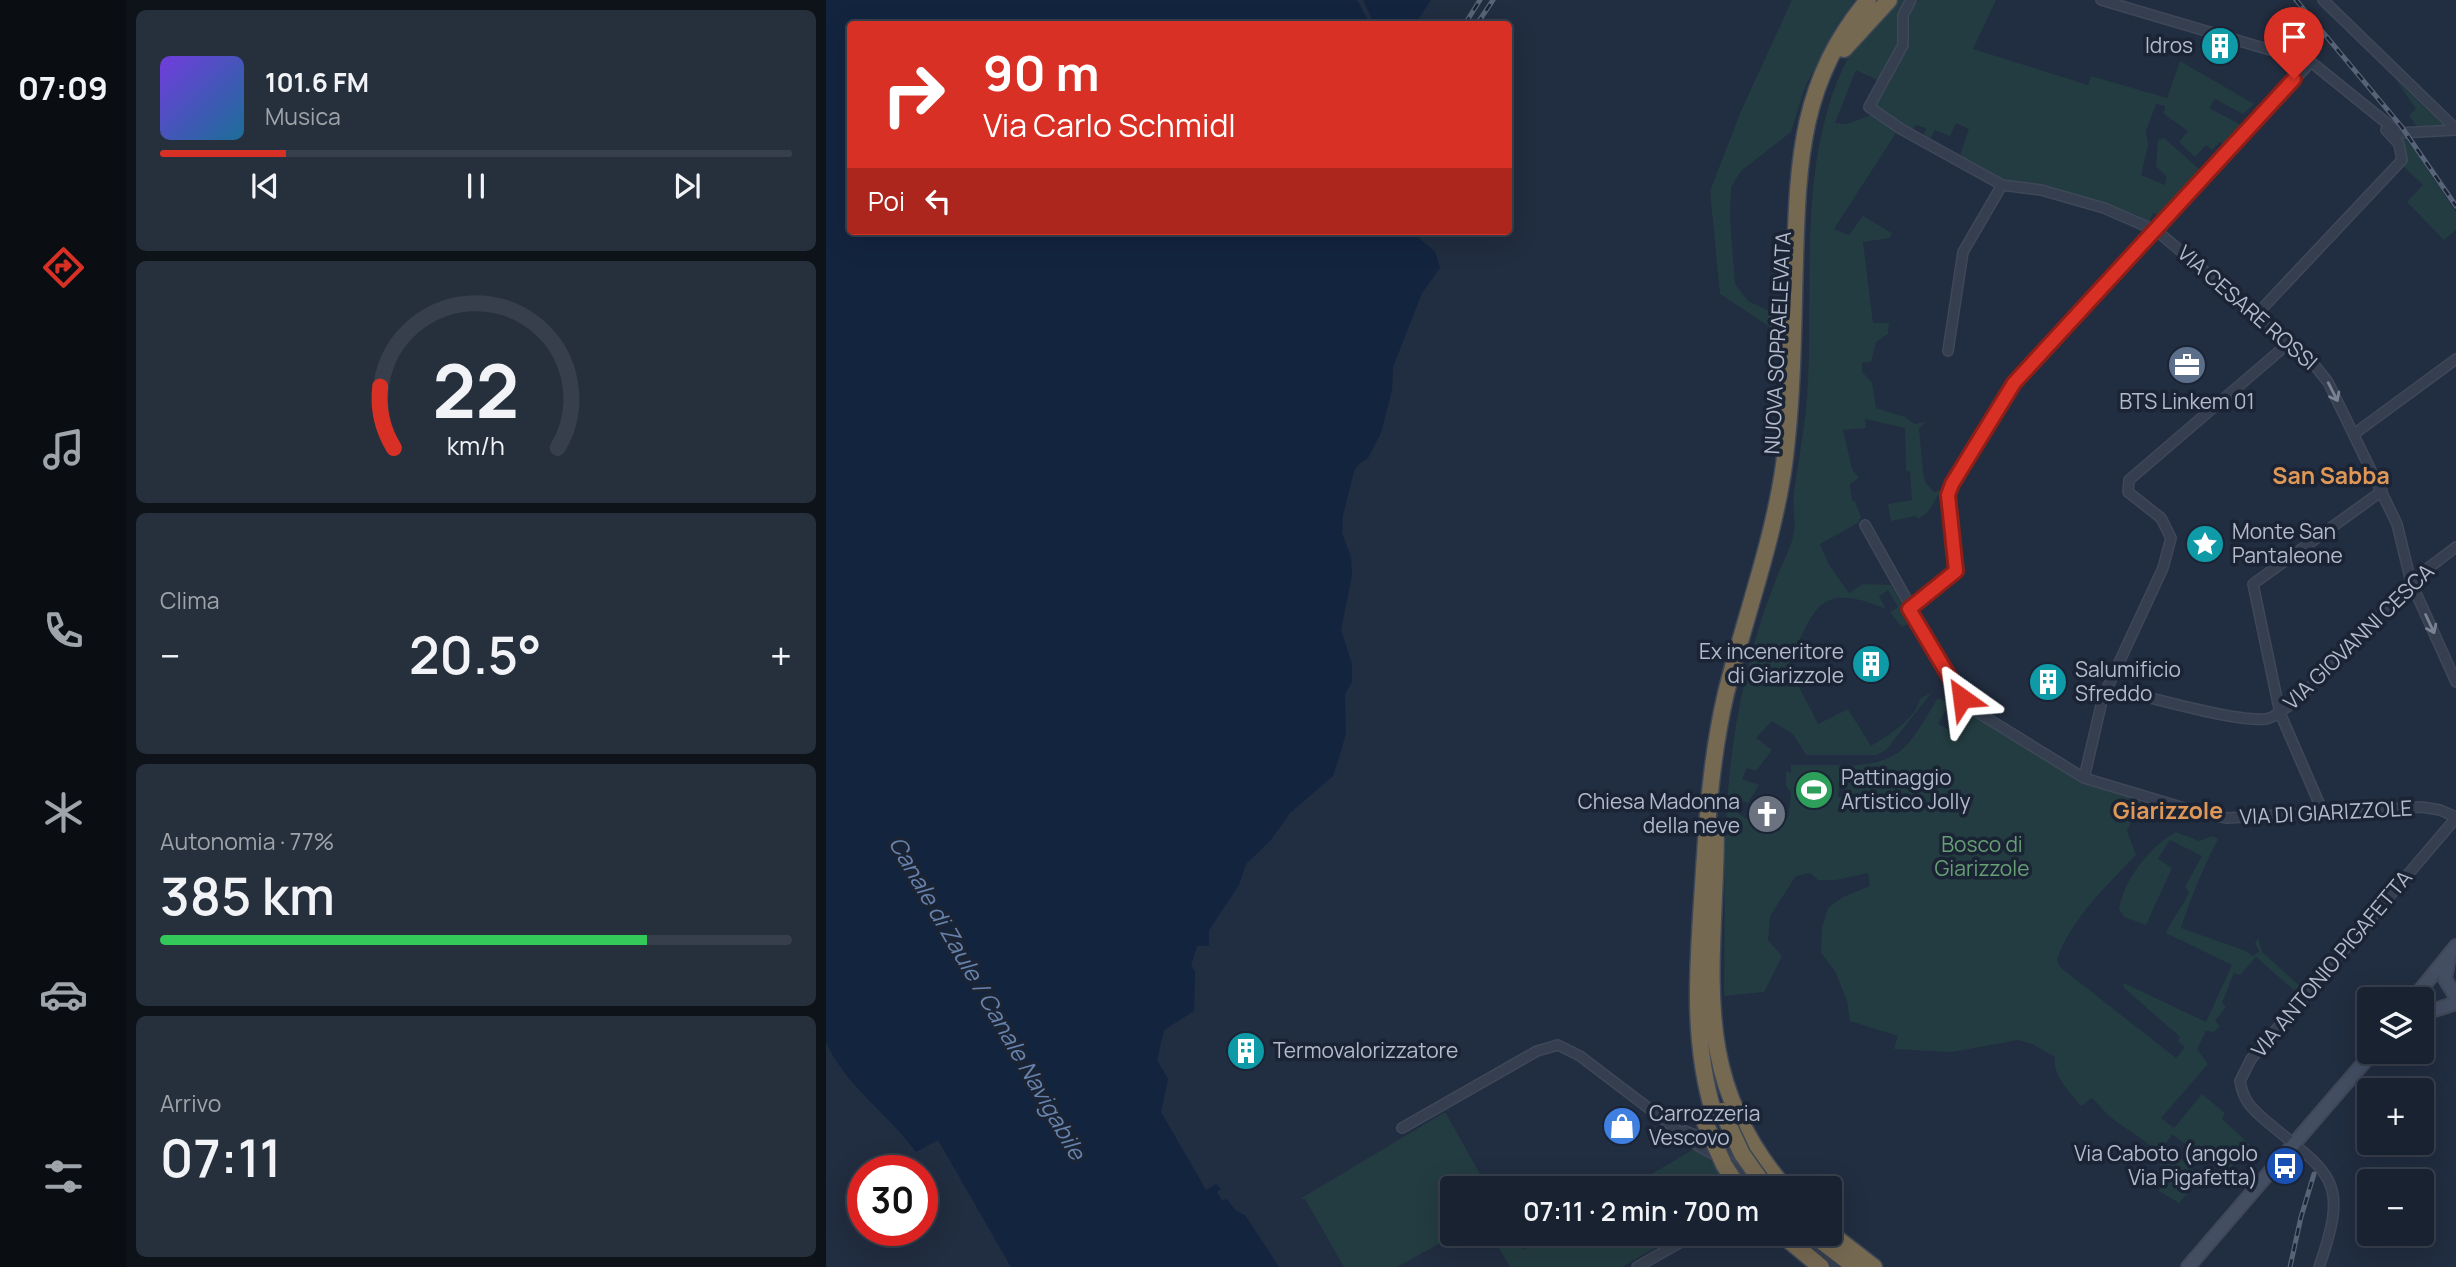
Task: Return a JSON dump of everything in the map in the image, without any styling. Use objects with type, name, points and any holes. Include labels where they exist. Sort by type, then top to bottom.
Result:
[{"type":"highway","name":"NUOVA SOPRAELEVATA","points":[[1747,1176],[1734,1158],[1713,1114],[1694,1062],[1698,967],[1714,754],[1726,694],[1772,524],[1787,440],[1800,158],[1807,117],[1824,67],[1867,0]]},
{"type":"highway","name":"NUOVA SOPRAELEVATA","points":[[1761,1176],[1713,1114],[1706,1017],[1717,819],[1728,727],[1790,482],[1799,403],[1809,159],[1822,99],[1844,49],[1880,0]]},
{"type":"highway","points":[[1844,49],[1889,0]]},
{"type":"highway","points":[[1792,136],[1814,78],[1824,67]]},
{"type":"highway","points":[[1778,317],[1785,353],[1783,402],[1787,440]]},
{"type":"highway","points":[[1717,819],[1714,1035],[1724,1084],[1739,1123],[1759,1156],[1767,1176]]},
{"type":"highway","points":[[1713,1114],[1724,1165],[1732,1176]]},
{"type":"highway","points":[[1842,1242],[1874,1267]]},
{"type":"highway","points":[[1796,1246],[1821,1267]]},
{"type":"highway","points":[[1812,1246],[1839,1267]]},
{"type":"highway","points":[[1830,1246],[1857,1267]]},
{"type":"main road","points":[[2453,950],[2445,979],[2456,997]]},
{"type":"main road","points":[[2423,987],[2453,950]]},
{"type":"main road","points":[[2434,1010],[2456,1003]]},
{"type":"main road","points":[[2188,1267],[2361,1064]]},
{"type":"street","name":"VIA CESARE ROSSI","points":[[1911,0],[1903,15],[1903,44],[1869,107],[1901,129],[2002,185],[2041,190],[2092,204],[2157,231],[2290,342],[2320,371],[2397,524],[2411,582],[2456,682]]},
{"type":"street","points":[[2101,0],[2311,62],[2399,133],[2456,129]]},
{"type":"street","points":[[2323,0],[2456,129]]},
{"type":"street","points":[[1909,609],[1956,571],[1948,495],[1952,484],[2014,383],[2311,62]]},
{"type":"street","points":[[2257,314],[2402,160],[2399,144],[2365,112],[2368,107]]},
{"type":"street","points":[[1948,351],[1963,252],[2002,185]]},
{"type":"street","points":[[2084,778],[2103,696],[2163,568],[2171,538],[2161,518],[2128,492],[2129,481],[2290,342]]},
{"type":"street","points":[[2354,434],[2456,359]]},
{"type":"street","points":[[2322,810],[2280,713],[2253,584],[2382,491]]},
{"type":"street","name":"VIA DI GIARIZZOLE","points":[[1864,525],[1909,609],[1969,705],[2084,778],[2201,813],[2227,818],[2322,810],[2422,807],[2440,810],[2456,818]]},
{"type":"street","name":"VIA GIOVANNI CESCA","points":[[2134,694],[2253,718],[2266,719],[2280,713],[2411,582],[2456,547]]},
{"type":"street","name":"VIA ANTONIO PIGAFETTA","points":[[2319,1267],[2333,1213],[2332,1184],[2325,1171],[2248,1105],[2240,1081],[2245,1069],[2456,818]]},
{"type":"street","points":[[1402,1128],[1537,1051],[1558,1045],[1580,1056],[1697,1145],[1730,1164],[1743,1176]]},
{"type":"street","points":[[1679,1129],[1737,1154],[1760,1176]]},
{"type":"street","points":[[1637,1267],[1674,1246]]},
{"type":"green space","points":[[1792,0],[1855,0],[1837,25],[1805,87],[1791,132],[1741,171],[1731,187],[1730,220],[1735,284],[1748,301],[1771,312],[1776,322],[1778,349],[1770,327],[1720,294],[1710,191],[1741,111]]},
{"type":"green space","name":"Bosco di Giarizzole","points":[[1897,0],[1907,0],[1900,11],[1900,43],[1879,81],[1856,70],[1835,123],[1847,124],[1871,115],[1898,130],[1834,229],[1849,235],[1863,216],[1892,233],[1890,238],[1863,242],[1873,323],[1889,323],[1888,334],[1876,342],[1871,362],[1862,363],[1862,372],[1872,382],[1876,408],[1905,417],[1914,424],[1926,422],[1919,428],[1925,482],[1934,492],[1946,489],[1946,492],[1939,494],[1927,513],[1918,519],[1916,516],[1891,521],[1888,504],[1912,500],[1910,472],[1906,471],[1905,428],[1865,419],[1866,428],[1843,430],[1852,469],[1859,478],[1850,484],[1852,501],[1855,501],[1861,517],[1858,523],[1820,544],[1829,565],[1849,593],[1863,584],[1891,585],[1912,622],[1902,627],[1890,612],[1898,607],[1888,590],[1879,596],[1886,609],[1863,601],[1831,599],[1812,615],[1788,665],[1818,724],[1848,709],[1871,746],[1900,726],[1913,713],[1920,699],[1932,692],[1886,750],[1876,755],[1806,755],[1793,734],[1772,721],[1756,738],[1772,750],[1756,771],[1747,768],[1742,779],[1759,785],[1748,803],[1743,801],[1738,813],[1762,823],[1788,818],[1791,793],[1786,786],[1786,771],[1791,773],[1791,765],[1841,765],[1838,797],[1845,798],[1845,766],[1880,761],[1893,756],[1911,740],[1938,698],[1950,703],[1938,724],[1951,731],[1957,724],[1963,728],[1972,714],[2083,782],[2142,799],[2127,831],[2136,855],[2080,917],[2057,960],[2060,967],[2176,1058],[2185,1047],[2178,1041],[2180,1037],[2123,987],[2124,983],[2206,1022],[2232,965],[2166,933],[2189,892],[2185,887],[2202,856],[2170,840],[2158,859],[2172,868],[2146,925],[2124,917],[2119,909],[2126,887],[2139,865],[2166,838],[2176,832],[2199,841],[2213,836],[2218,839],[2181,928],[2246,951],[2253,956],[2259,951],[2255,943],[2258,938],[2262,952],[2301,987],[2296,992],[2256,957],[2240,975],[2234,973],[2222,1003],[2226,1007],[2215,1021],[2220,1026],[2214,1032],[2206,1031],[2197,1049],[2208,1064],[2161,1118],[2174,1128],[2202,1094],[2225,1113],[2222,1119],[2250,1145],[2225,1174],[2172,1134],[2165,1145],[2201,1177],[2179,1203],[2159,1191],[2161,1166],[2154,1150],[2113,1119],[2092,1098],[2081,1106],[2059,1077],[2055,1057],[2032,1044],[2018,1040],[1952,1052],[1894,1049],[1898,1036],[1850,1021],[1847,1001],[1835,971],[1821,953],[1822,927],[1828,908],[1843,897],[1870,886],[1868,873],[1836,880],[1818,880],[1810,873],[1796,876],[1770,916],[1768,940],[1782,956],[1764,992],[1724,996],[1727,799],[1731,760],[1745,680],[1759,627],[1794,530],[1794,498],[1808,383],[1811,224],[1819,145],[1828,107],[1847,60],[1866,33]]},
{"type":"green space","points":[[1919,0],[1996,0],[1973,49],[2088,85],[2091,76],[2167,98],[2180,61],[2254,104],[2243,114],[2215,99],[2209,108],[2245,127],[2226,147],[2220,142],[2212,150],[2206,145],[2195,157],[2179,142],[2188,131],[2164,114],[2165,106],[2156,104],[2146,131],[2148,145],[2141,175],[2165,185],[2167,177],[2156,166],[2158,140],[2164,138],[2199,169],[2183,189],[2190,192],[2165,217],[2153,213],[2148,224],[2005,181],[1960,155],[1969,129],[1956,123],[1950,136],[1935,130],[1931,138],[1924,135],[1926,128],[1916,125],[1912,131],[1876,107],[1876,100],[1903,53],[1910,15]]},
{"type":"green space","points":[[2396,80],[2444,126],[2417,127],[2409,115],[2416,109]]},
{"type":"green space","points":[[2398,136],[2405,137],[2456,212],[2456,230],[2444,240],[2407,202],[2423,185],[2402,165],[2407,155]]},
{"type":"green space","points":[[1445,1112],[1481,1176],[1440,1176],[1440,1243],[1397,1267],[1344,1267],[1305,1199],[1300,1199]]},
{"type":"green space","points":[[1697,1149],[1727,1176],[1648,1176]]},
{"type":"green space","points":[[1498,1246],[1521,1246],[1523,1250],[1530,1246],[1658,1246],[1622,1267],[1510,1267]]},
{"type":"water","name":"Canale di Zaule / Canale Navigabile","points":[[826,0],[1357,0],[1368,21],[847,21],[847,235],[1416,235],[1435,252],[1440,268],[1422,293],[1393,367],[1392,390],[1381,433],[1368,458],[1354,471],[1343,515],[1342,533],[1351,557],[1352,575],[1341,630],[1352,664],[1352,682],[1345,694],[1346,733],[1333,776],[1290,813],[1270,841],[1246,864],[1239,885],[1209,930],[1209,946],[1197,946],[1191,966],[1195,971],[1194,1011],[1164,1030],[1157,1060],[1168,1079],[1161,1112],[1206,1190],[1216,1184],[1221,1189],[1217,1192],[1222,1201],[1227,1199],[1236,1211],[1245,1215],[1279,1267],[1011,1267],[938,1140],[916,1152],[845,1073],[826,1042]]},
{"type":"water","points":[[1363,0],[1431,0],[1417,21],[1373,21]]},
{"type":"railway","points":[[1467,21],[1480,0]]},
{"type":"railway","points":[[1479,21],[1493,0]]},
{"type":"railway","points":[[2296,0],[2401,126],[2456,206]]},
{"type":"railway","points":[[2290,1267],[2314,1174]]},
{"type":"place","name":"Idros","points":[[2220,46]]},
{"type":"place","name":"BTS Linkem 01","points":[[2187,365]]},
{"type":"place","name":"Monte San Pantaleone","points":[[2205,544]]},
{"type":"place","name":"Ex inceneritore di Giarizzole","points":[[1871,664]]},
{"type":"place","name":"Salumificio Sfreddo","points":[[2048,682]]},
{"type":"place","name":"Pattinaggio Artistico Jolly","points":[[1814,790]]},
{"type":"place","name":"Chiesa Madonna della neve","points":[[1767,814]]},
{"type":"place","name":"Termovalorizzatore","points":[[1246,1051]]},
{"type":"place","name":"Carrozzeria Vescovo","points":[[1622,1126]]},
{"type":"place","name":"Via Caboto (angolo Via Pigafetta)","points":[[2285,1166]]},
{"type":"district","name":"San Sabba","points":[[2331,476]]},
{"type":"district","name":"Giarizzole","points":[[2168,811]]},
{"type":"route","points":[[1962,698],[1909,609],[1956,571],[1949,489],[1975,442],[2014,383],[2050,341],[2157,231],[2294,79]]}]
